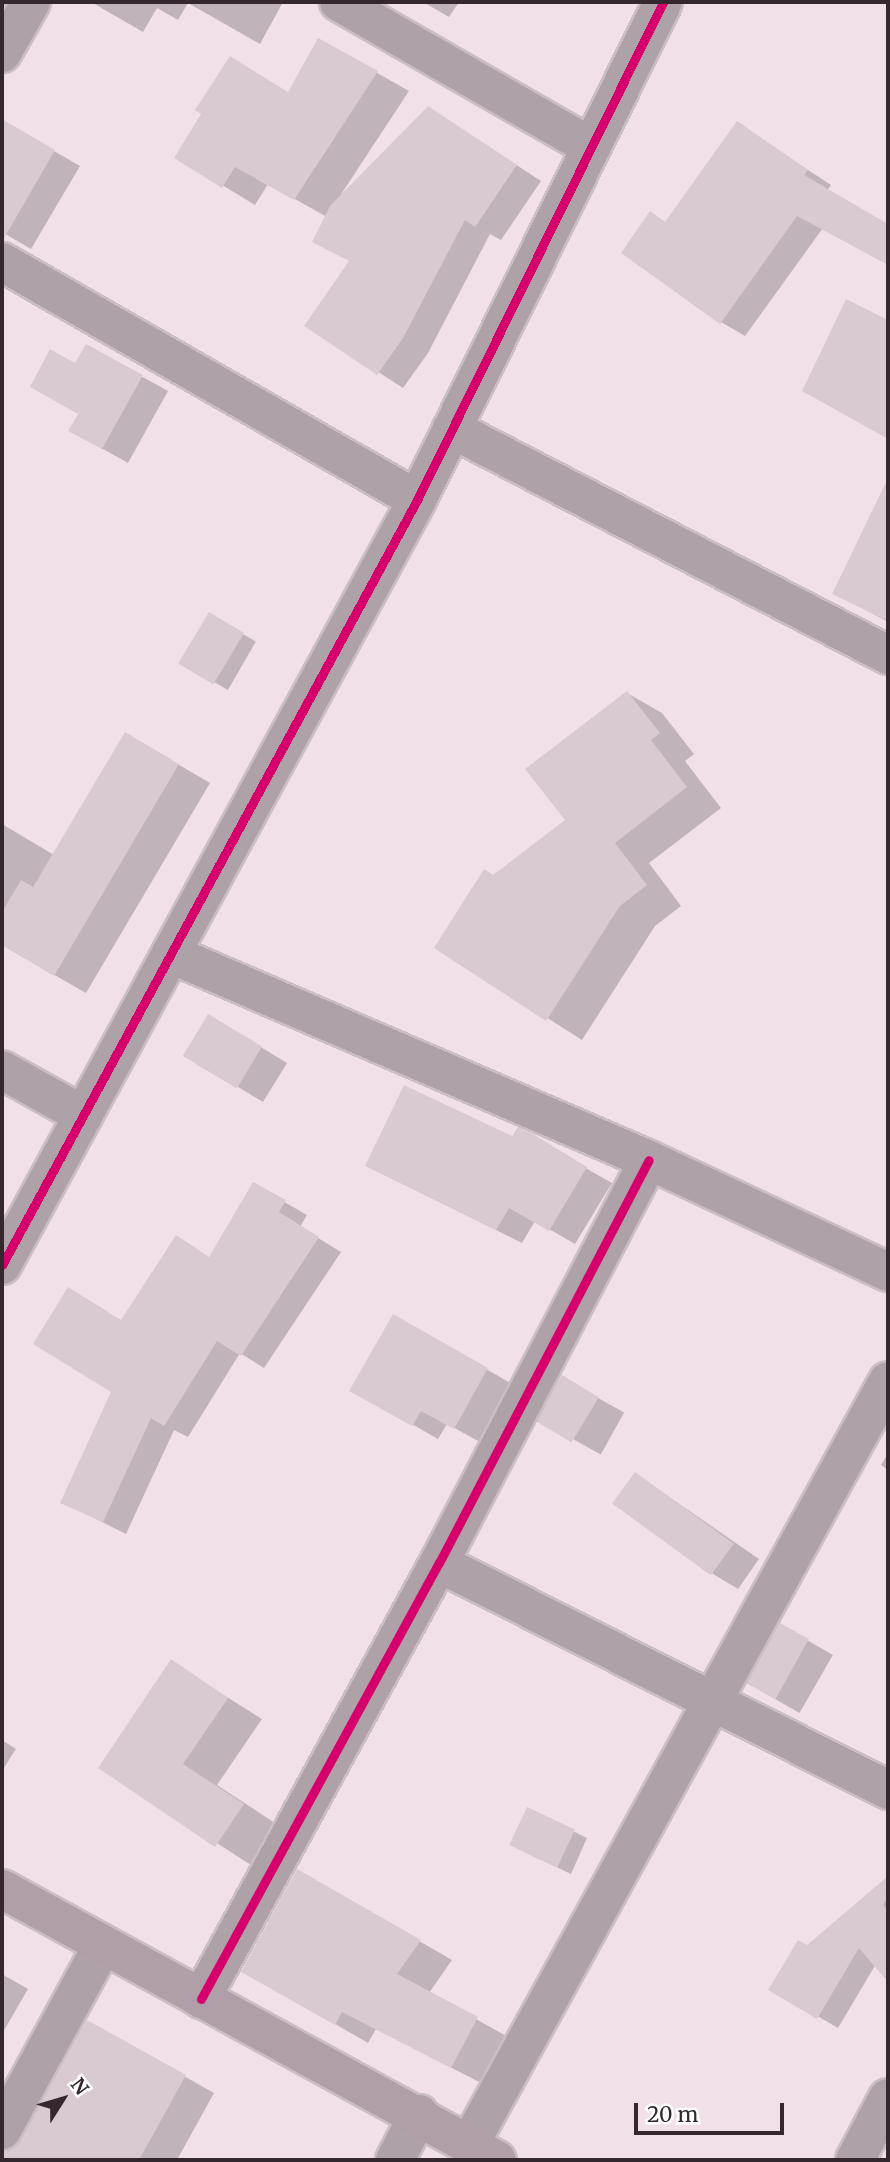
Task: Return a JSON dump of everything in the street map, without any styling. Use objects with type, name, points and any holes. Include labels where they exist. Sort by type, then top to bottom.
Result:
[{"type":"main road","points":[[2,1889],[419,2114],[483,2152]]},
{"type":"street","points":[[2,53],[31,2]]},
{"type":"street","points":[[339,2],[591,147]]},
{"type":"street","points":[[2,1265],[417,500],[663,2]]},
{"type":"street","points":[[2,262],[417,500]]},
{"type":"street","points":[[452,429],[888,655]]},
{"type":"street","points":[[171,954],[649,1160],[888,1272]]},
{"type":"street","points":[[2,1070],[83,1115]]},
{"type":"street","points":[[201,1998],[439,1563],[649,1160]]},
{"type":"street","points":[[483,2152],[712,1701],[888,1381]]},
{"type":"street","points":[[439,1563],[888,1790]]},
{"type":"street","points":[[2,2130],[103,1945]]},
{"type":"street","points":[[855,2160],[888,2098]]},
{"type":"street","points":[[395,2160],[419,2114]]},
{"type":"building","points":[[318,38],[378,71],[294,200],[235,167],[222,188],[174,158],[201,114],[195,110],[230,56],[288,92]]},
{"type":"building","points":[[428,106],[517,165],[475,227],[465,220],[403,338],[377,375],[304,326],[349,261],[312,242],[330,206]]},
{"type":"building","points":[[2,119],[55,150],[3,240],[2,240]]},
{"type":"building","points":[[737,121],[808,170],[804,175],[888,224],[888,265],[797,216],[720,324],[621,253],[650,211],[665,222]]},
{"type":"building","points":[[846,299],[888,320],[888,439],[802,391]]},
{"type":"building","points":[[86,344],[143,375],[102,449],[68,431],[78,414],[30,387],[50,349],[75,363]]},
{"type":"building","points":[[888,478],[888,621],[832,594]]},
{"type":"building","points":[[209,612],[244,633],[213,685],[178,663]]},
{"type":"building","points":[[627,691],[660,733],[651,740],[687,787],[615,843],[647,885],[620,906],[546,1021],[434,948],[484,869],[493,875],[565,820],[525,769]]},
{"type":"building","points":[[125,732],[179,764],[54,976],[2,945],[2,912],[21,880],[33,887]]},
{"type":"building","points":[[208,1014],[262,1046],[237,1088],[183,1056]]},
{"type":"building","points":[[404,1085],[512,1136],[518,1127],[587,1167],[549,1231],[509,1208],[496,1230],[365,1166]]},
{"type":"building","points":[[253,1182],[286,1200],[279,1212],[319,1237],[241,1356],[217,1341],[164,1426],[151,1418],[103,1522],[60,1503],[111,1392],[33,1344],[68,1287],[121,1320],[176,1235],[209,1257]]},
{"type":"building","points":[[393,1314],[488,1368],[454,1429],[421,1411],[412,1426],[349,1391]]},
{"type":"building","points":[[562,1375],[599,1397],[572,1443],[535,1420]]},
{"type":"building","points":[[635,1472],[734,1544],[711,1575],[612,1504]]},
{"type":"building","points":[[780,1623],[809,1639],[775,1699],[747,1683]]},
{"type":"building","points":[[171,1659],[228,1698],[183,1764],[244,1804],[215,1847],[98,1768]]},
{"type":"building","points":[[527,1807],[575,1829],[557,1867],[509,1845]]},
{"type":"building","points":[[297,1869],[421,1940],[397,1974],[478,2017],[451,2068],[342,2012],[335,2025],[241,1972]]},
{"type":"building","points":[[888,1876],[888,1897],[883,1905],[888,1911],[888,1982],[859,1948],[817,2019],[768,1990],[798,1940],[807,1945]]},
{"type":"building","points":[[87,2020],[186,2075],[139,2160],[2,2160],[4,2151],[21,2140]]},
{"type":"cycle path","points":[[2,1265],[417,500],[663,2]]},
{"type":"cycle path","points":[[201,1999],[439,1563],[649,1160]]}]
